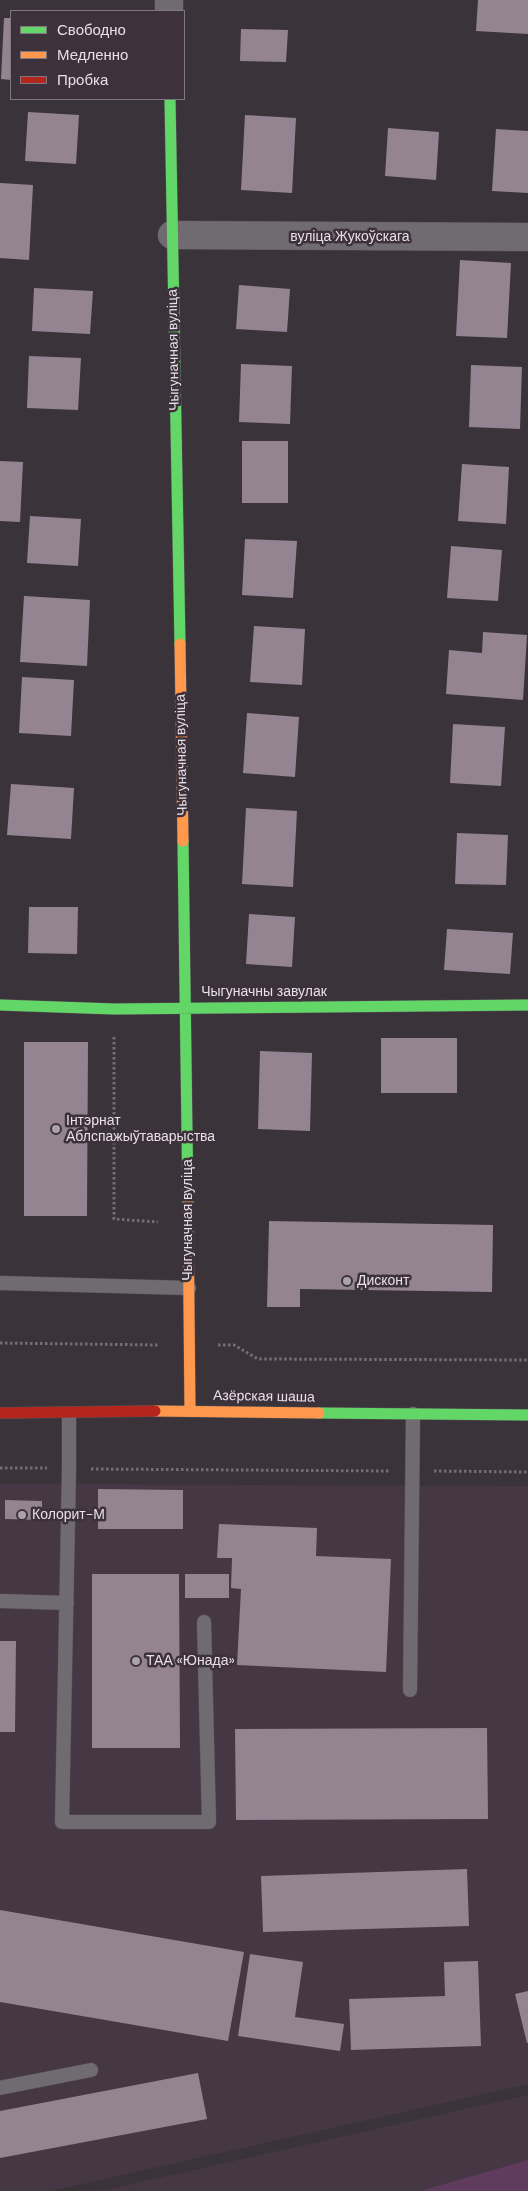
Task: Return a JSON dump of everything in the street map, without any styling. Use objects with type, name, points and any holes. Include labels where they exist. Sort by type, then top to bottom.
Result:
[{"type":"street","name":"Чыгуначная вуліца","points":[[170,100],[186,1007],[190,1411]]},
{"type":"street","name":"вуліца Жукоўскага","points":[[172,236],[528,237]]},
{"type":"street","name":"Чыгуначны завулак","points":[[0,1006],[114,1008],[528,1005]]},
{"type":"street","name":"Азёрская шаша","points":[[0,1413],[69,1414],[190,1411],[528,1415]]},
{"type":"lane","points":[[0,1283],[189,1288]]},
{"type":"lane","points":[[69,1414],[70,1469],[62,1822],[210,1822],[204,1622]]},
{"type":"lane","points":[[410,1690],[413,1414]]},
{"type":"lane","points":[[0,1601],[67,1603]]},
{"type":"lane","points":[[0,2088],[91,2070]]},
{"type":"path","points":[[114,1008],[114,1219],[189,1224]]},
{"type":"path","points":[[0,1343],[234,1345],[258,1359],[528,1360]]},
{"type":"path","points":[[0,1468],[528,1472]]},
{"type":"shaded area","points":[[0,1484],[528,1486],[528,2084],[51,2191],[0,2191]]},
{"type":"shaded area","points":[[528,2095],[528,2191],[100,2191]]},
{"type":"shaded area","points":[[528,2160],[528,2191],[420,2191]]},
{"type":"building","points":[[478,0],[528,0],[528,34],[476,31]]},
{"type":"building","points":[[4,18],[10,18],[10,80],[1,79]]},
{"type":"building","points":[[241,29],[288,30],[286,62],[240,61]]},
{"type":"building","points":[[28,112],[79,115],[76,164],[25,161]]},
{"type":"building","points":[[245,115],[296,118],[292,193],[241,190]]},
{"type":"building","points":[[388,128],[439,132],[436,180],[385,176]]},
{"type":"building","points":[[496,129],[528,131],[528,193],[492,191]]},
{"type":"building","points":[[0,183],[33,185],[29,260],[0,258]]},
{"type":"building","points":[[460,260],[511,263],[507,338],[456,336]]},
{"type":"building","points":[[239,285],[290,289],[287,332],[236,329]]},
{"type":"building","points":[[34,288],[93,291],[90,334],[32,331]]},
{"type":"building","points":[[29,356],[81,358],[78,410],[27,408]]},
{"type":"building","points":[[241,364],[292,366],[290,424],[239,422]]},
{"type":"building","points":[[471,365],[522,367],[520,429],[469,427]]},
{"type":"building","points":[[242,441],[288,441],[288,503],[242,503]]},
{"type":"building","points":[[0,461],[23,462],[20,522],[0,521]]},
{"type":"building","points":[[462,464],[509,467],[506,524],[458,521]]},
{"type":"building","points":[[30,516],[81,519],[78,566],[27,563]]},
{"type":"building","points":[[245,539],[297,541],[293,598],[242,595]]},
{"type":"building","points":[[451,546],[502,550],[498,601],[447,598]]},
{"type":"building","points":[[24,596],[90,600],[87,666],[20,662]]},
{"type":"building","points":[[254,626],[305,629],[302,685],[250,682]]},
{"type":"building","points":[[483,632],[527,635],[523,700],[446,694],[449,650],[482,653]]},
{"type":"building","points":[[22,677],[74,680],[71,736],[19,733]]},
{"type":"building","points":[[247,713],[299,717],[295,777],[243,773]]},
{"type":"building","points":[[453,724],[505,727],[501,786],[450,783]]},
{"type":"building","points":[[11,784],[74,788],[71,839],[7,835]]},
{"type":"building","points":[[246,808],[297,811],[293,887],[242,884]]},
{"type":"building","points":[[457,833],[508,835],[506,885],[455,884]]},
{"type":"building","points":[[29,907],[78,907],[77,954],[28,953]]},
{"type":"building","points":[[249,914],[295,917],[292,967],[246,964]]},
{"type":"building","points":[[447,929],[513,933],[510,974],[444,970]]},
{"type":"building","points":[[381,1038],[457,1038],[457,1093],[381,1093]]},
{"type":"building","name":"Інтэрнат Аблспажыўтаварыства","points":[[24,1042],[88,1042],[87,1216],[24,1216]]},
{"type":"building","points":[[260,1051],[312,1053],[310,1131],[258,1129]]},
{"type":"building","points":[[269,1221],[493,1225],[492,1292],[300,1289],[300,1307],[267,1307]]},
{"type":"building","points":[[98,1489],[183,1490],[183,1529],[98,1529]]},
{"type":"building","points":[[5,1500],[42,1501],[42,1520],[5,1519]]},
{"type":"building","points":[[219,1524],[317,1528],[316,1556],[391,1559],[386,1672],[237,1665],[241,1589],[231,1588],[232,1558],[217,1558]]},
{"type":"building","name":"ТАА «Юнада»","points":[[92,1574],[179,1574],[180,1748],[92,1748]]},
{"type":"building","points":[[185,1574],[229,1574],[229,1598],[185,1598]]},
{"type":"building","points":[[0,1641],[16,1641],[15,1732],[0,1732]]},
{"type":"building","points":[[487,1728],[488,1819],[236,1820],[235,1729]]},
{"type":"building","points":[[467,1869],[469,1926],[263,1932],[261,1876]]},
{"type":"building","points":[[0,1910],[244,1952],[228,2041],[0,2002]]},
{"type":"building","points":[[250,1954],[303,1962],[295,2017],[344,2024],[340,2051],[238,2036]]},
{"type":"building","points":[[478,1961],[481,2046],[351,2050],[349,1999],[445,1996],[444,1962]]},
{"type":"building","points":[[528,1991],[528,2043],[527,2043],[515,1994]]},
{"type":"building","points":[[198,2073],[207,2119],[0,2158],[0,2111]]},
{"type":"traffic: fast","points":[[170,100],[180,644]]},
{"type":"traffic: fast","points":[[183,841],[188,1205]]},
{"type":"traffic: fast","points":[[0,1005],[114,1009],[528,1005]]},
{"type":"traffic: fast","points":[[319,1413],[528,1415]]},
{"type":"traffic: slow","points":[[180,644],[183,841]]},
{"type":"traffic: slow","points":[[188,1205],[190,1411]]},
{"type":"traffic: slow","points":[[155,1411],[319,1413]]},
{"type":"traffic: jam","points":[[0,1413],[155,1411]]},
{"type":"place","name":"Інтэрнат Аблспажыўтаварыства","points":[[56,1129]]},
{"type":"place","name":"Дисконт","points":[[347,1281]]},
{"type":"place","name":"Колорит-М","points":[[22,1515]]},
{"type":"place","name":"ТАА «Юнада»","points":[[136,1661]]}]
